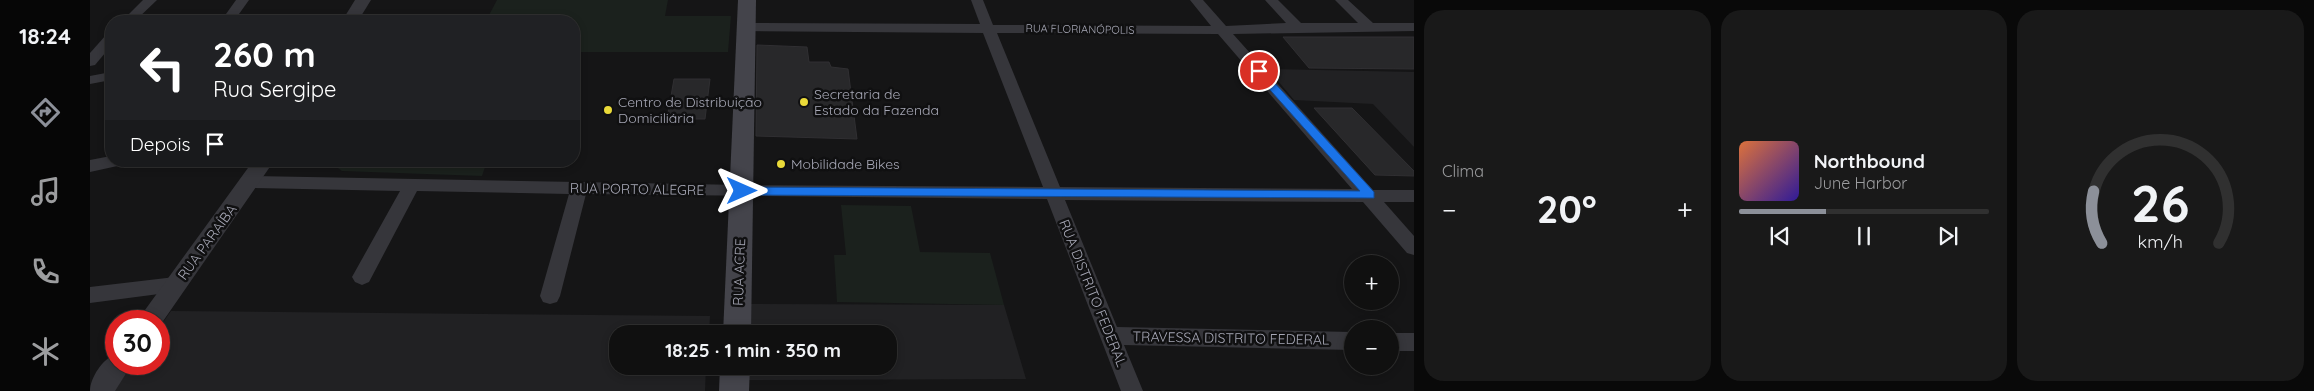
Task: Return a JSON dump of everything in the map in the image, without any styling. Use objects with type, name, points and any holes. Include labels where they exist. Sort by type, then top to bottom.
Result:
[{"type":"main road","name":"RUA ACRE","points":[[736,325],[747,0]]},
{"type":"main road","points":[[734,391],[735,375]]},
{"type":"street","points":[[135,15],[151,0]]},
{"type":"street","points":[[232,15],[243,0]]},
{"type":"street","points":[[354,15],[363,0]]},
{"type":"street","name":"RUA DISTRITO FEDERAL","points":[[977,0],[1132,391]]},
{"type":"street","points":[[1196,0],[1370,195],[1414,248]]},
{"type":"street","points":[[1271,0],[1297,27]]},
{"type":"street","points":[[1340,0],[1371,28]]},
{"type":"street","name":"RUA FLORIANÓPOLIS","points":[[745,27],[1222,30],[1297,27],[1414,27]]},
{"type":"street","points":[[90,62],[105,45]]},
{"type":"street","points":[[90,80],[105,77]]},
{"type":"street","points":[[90,166],[105,163]]},
{"type":"street","name":"RUA PARAÍBA","points":[[157,310],[260,167]]},
{"type":"street","name":"RUA PORTO ALEGRE","points":[[251,182],[742,191],[1414,196]]},
{"type":"street","points":[[362,276],[411,186]]},
{"type":"street","points":[[550,296],[579,188]]},
{"type":"street","points":[[90,296],[176,284]]},
{"type":"street","name":"TRAVESSA DISTRITO FEDERAL","points":[[1109,336],[1344,341]]},
{"type":"street","points":[[1399,342],[1414,342]]},
{"type":"street","points":[[99,391],[111,375]]},
{"type":"shaded area","points":[[497,0],[668,0],[665,16],[731,16],[728,52],[580,52],[580,15],[489,15]]},
{"type":"shaded area","points":[[1268,69],[1414,72],[1414,147],[1373,104],[1294,100]]},
{"type":"shaded area","points":[[337,167],[485,167],[482,176],[342,171]]},
{"type":"shaded area","points":[[841,205],[911,206],[920,252],[990,253],[1004,305],[837,302],[834,255],[846,255]]},
{"type":"shaded area","points":[[750,304],[1004,305],[1026,379],[749,380],[749,375],[897,375],[897,325],[749,325]]},
{"type":"shaded area","points":[[170,312],[710,316],[710,325],[609,325],[609,375],[706,375],[705,391],[113,391],[125,375],[170,375]]},
{"type":"building","points":[[1283,37],[1414,37],[1414,69],[1309,68]]},
{"type":"building","name":"Secretaria de Estado da Fazenda","points":[[757,45],[807,47],[809,62],[829,62],[831,67],[848,69],[857,139],[756,136]]},
{"type":"building","points":[[674,79],[710,79],[705,119],[667,119]]},
{"type":"building","points":[[1314,108],[1352,108],[1414,171],[1414,176],[1375,175]]},
{"type":"place","name":"Secretaria de Estado da Fazenda","points":[[804,102]]},
{"type":"place","name":"Centro de Distribuição Domiciliária","points":[[608,110]]},
{"type":"place","name":"Mobilidade Bikes","points":[[781,164]]},
{"type":"route","points":[[742,191],[1370,195],[1259,71]]}]
